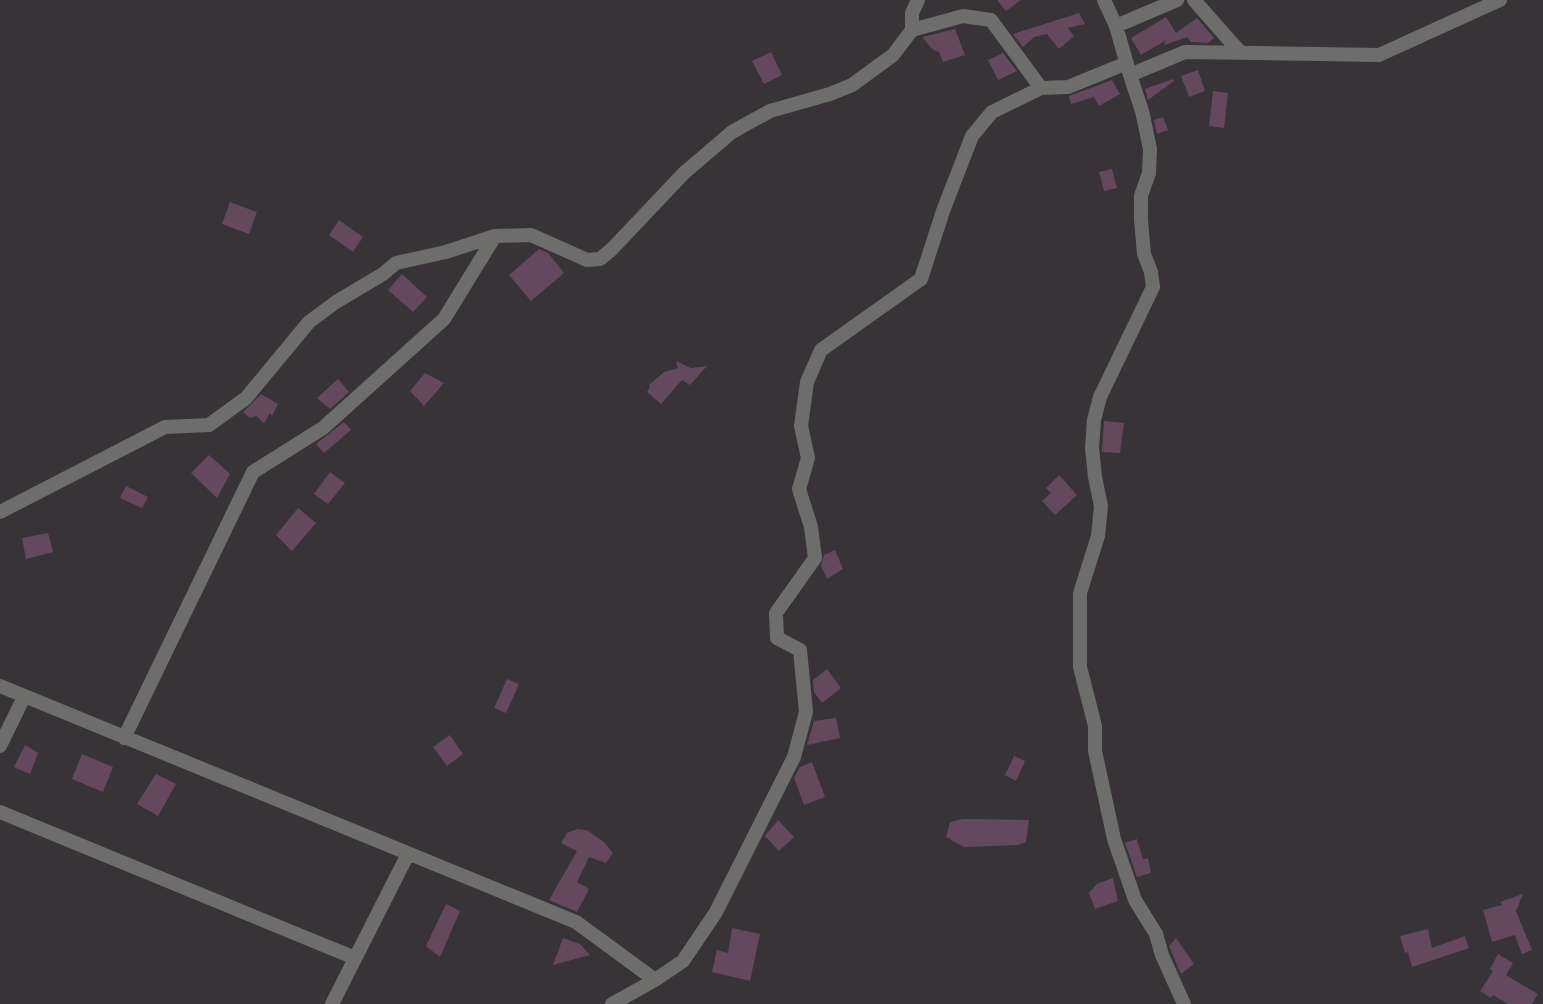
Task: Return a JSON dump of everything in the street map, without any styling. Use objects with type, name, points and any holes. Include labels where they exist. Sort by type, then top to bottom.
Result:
[{"type":"street","points":[[912,30],[912,13],[918,0]]},
{"type":"street","points":[[1104,0],[1116,26],[1142,111],[1150,149],[1141,220],[1144,254],[1153,287],[1110,375],[1094,421],[1092,448],[1101,506],[1098,536],[1080,593],[1080,667],[1095,726],[1099,776],[1114,839],[1135,900],[1156,934],[1162,955],[1184,1004]]},
{"type":"street","points":[[1116,26],[1177,0]]},
{"type":"street","points":[[1194,0],[1239,51]]},
{"type":"street","points":[[612,1004],[683,961],[716,912],[794,757],[806,712],[800,650],[777,638],[776,613],[815,558],[811,527],[799,489],[808,458],[801,426],[807,382],[821,350],[921,279],[943,211],[972,136],[992,112],[1041,88],[1068,87],[1185,52],[1379,55],[1500,0]]},
{"type":"street","points":[[0,512],[165,427],[209,425],[246,398],[309,323],[335,302],[383,274],[396,263],[446,252],[495,236],[531,235],[587,260],[600,259],[684,173],[732,132],[770,111],[852,85],[892,55],[912,30],[963,16],[991,20],[1041,88]]},
{"type":"street","points":[[124,738],[253,472],[323,428],[444,319],[495,236]]},
{"type":"street","points":[[0,686],[576,922],[655,980]]},
{"type":"street","points":[[0,746],[24,697]]},
{"type":"street","points":[[0,812],[355,958]]},
{"type":"street","points":[[332,1004],[408,854]]},
{"type":"building","points":[[997,0],[1021,0],[1006,11]]},
{"type":"building","points":[[1079,13],[1085,24],[1068,28],[1074,36],[1059,49],[1047,34],[1034,37],[1023,47],[1013,34]]},
{"type":"building","points":[[1166,17],[1176,33],[1197,18],[1214,38],[1208,43],[1191,42],[1187,37],[1165,45],[1168,39],[1141,55],[1131,38]]},
{"type":"building","points":[[955,29],[965,55],[943,62],[939,52],[933,50],[922,37]]},
{"type":"building","points":[[771,52],[782,75],[764,84],[752,61]]},
{"type":"building","points":[[1003,53],[1017,71],[998,80],[988,60]]},
{"type":"building","points":[[1198,70],[1205,91],[1189,97],[1181,76]]},
{"type":"building","points":[[1173,79],[1174,81],[1148,100],[1145,89]]},
{"type":"building","points":[[1112,80],[1120,94],[1099,106],[1094,97],[1071,104],[1069,96]]},
{"type":"building","points":[[1213,91],[1228,93],[1224,128],[1209,126]]},
{"type":"building","points":[[1163,117],[1168,130],[1157,134],[1154,120]]},
{"type":"building","points":[[1112,169],[1117,188],[1104,191],[1099,172]]},
{"type":"building","points":[[230,202],[257,212],[249,234],[222,224]]},
{"type":"building","points":[[339,220],[363,237],[353,252],[329,235]]},
{"type":"building","points":[[539,249],[548,253],[564,273],[531,301],[509,275]]},
{"type":"building","points":[[402,274],[427,297],[413,312],[388,290]]},
{"type":"building","points":[[676,361],[691,368],[707,366],[690,385],[682,380],[661,404],[647,392],[649,385],[664,372],[678,368]]},
{"type":"building","points":[[425,373],[444,383],[424,406],[410,391]]},
{"type":"building","points":[[338,379],[349,392],[330,409],[317,398]]},
{"type":"building","points":[[261,394],[278,404],[272,416],[270,413],[264,423],[256,416],[250,418],[243,412]]},
{"type":"building","points":[[1104,421],[1124,423],[1120,453],[1102,452]]},
{"type":"building","points":[[344,422],[351,430],[324,453],[316,444]]},
{"type":"building","points":[[209,455],[230,474],[217,498],[191,473]]},
{"type":"building","points":[[330,472],[345,483],[328,504],[314,494]]},
{"type":"building","points":[[1059,475],[1077,495],[1055,515],[1042,501],[1051,493],[1046,488]]},
{"type":"building","points":[[126,486],[148,497],[142,508],[120,498]]},
{"type":"building","points":[[298,508],[316,523],[292,551],[276,535]]},
{"type":"building","points":[[48,533],[53,552],[26,559],[22,538]]},
{"type":"building","points":[[835,550],[843,569],[827,579],[821,566],[824,555]]},
{"type":"building","points":[[827,669],[841,688],[822,703],[814,692],[813,680]]},
{"type":"building","points":[[507,679],[519,684],[506,713],[494,708]]},
{"type":"building","points":[[836,718],[840,738],[807,745],[814,721]]},
{"type":"building","points":[[450,735],[463,754],[447,766],[433,747]]},
{"type":"building","points":[[25,745],[38,753],[30,774],[14,767]]},
{"type":"building","points":[[82,754],[113,767],[103,792],[72,779]]},
{"type":"building","points":[[1014,756],[1025,761],[1016,781],[1005,775]]},
{"type":"building","points":[[812,762],[825,797],[804,805],[794,778],[800,767]]},
{"type":"building","points":[[156,774],[176,784],[158,816],[137,804]]},
{"type":"building","points":[[963,819],[1029,820],[1026,842],[1018,845],[964,847],[946,837],[950,822]]},
{"type":"building","points":[[778,820],[794,837],[779,851],[765,836]]},
{"type":"building","points":[[577,829],[587,830],[604,842],[613,853],[606,863],[589,857],[577,882],[589,889],[577,912],[549,900],[577,851],[561,843],[567,833]]},
{"type":"building","points":[[1137,839],[1143,860],[1148,858],[1151,873],[1137,877],[1125,843]]},
{"type":"building","points":[[1113,878],[1118,901],[1095,909],[1089,893],[1097,884]]},
{"type":"building","points":[[1523,894],[1516,911],[1532,950],[1522,954],[1515,935],[1492,942],[1483,910],[1502,905],[1500,902]]},
{"type":"building","points":[[446,904],[460,911],[440,957],[426,946]]},
{"type":"building","points":[[732,928],[760,934],[750,981],[712,972],[717,950],[728,953]]},
{"type":"building","points":[[1428,929],[1432,948],[1465,936],[1469,948],[1412,967],[1400,936]]},
{"type":"building","points":[[563,938],[580,944],[590,955],[553,965]]},
{"type":"building","points":[[1176,938],[1194,964],[1181,974],[1169,946]]},
{"type":"building","points":[[1498,954],[1513,963],[1506,975],[1538,994],[1532,1004],[1508,1004],[1480,991],[1493,971],[1490,969]]}]
